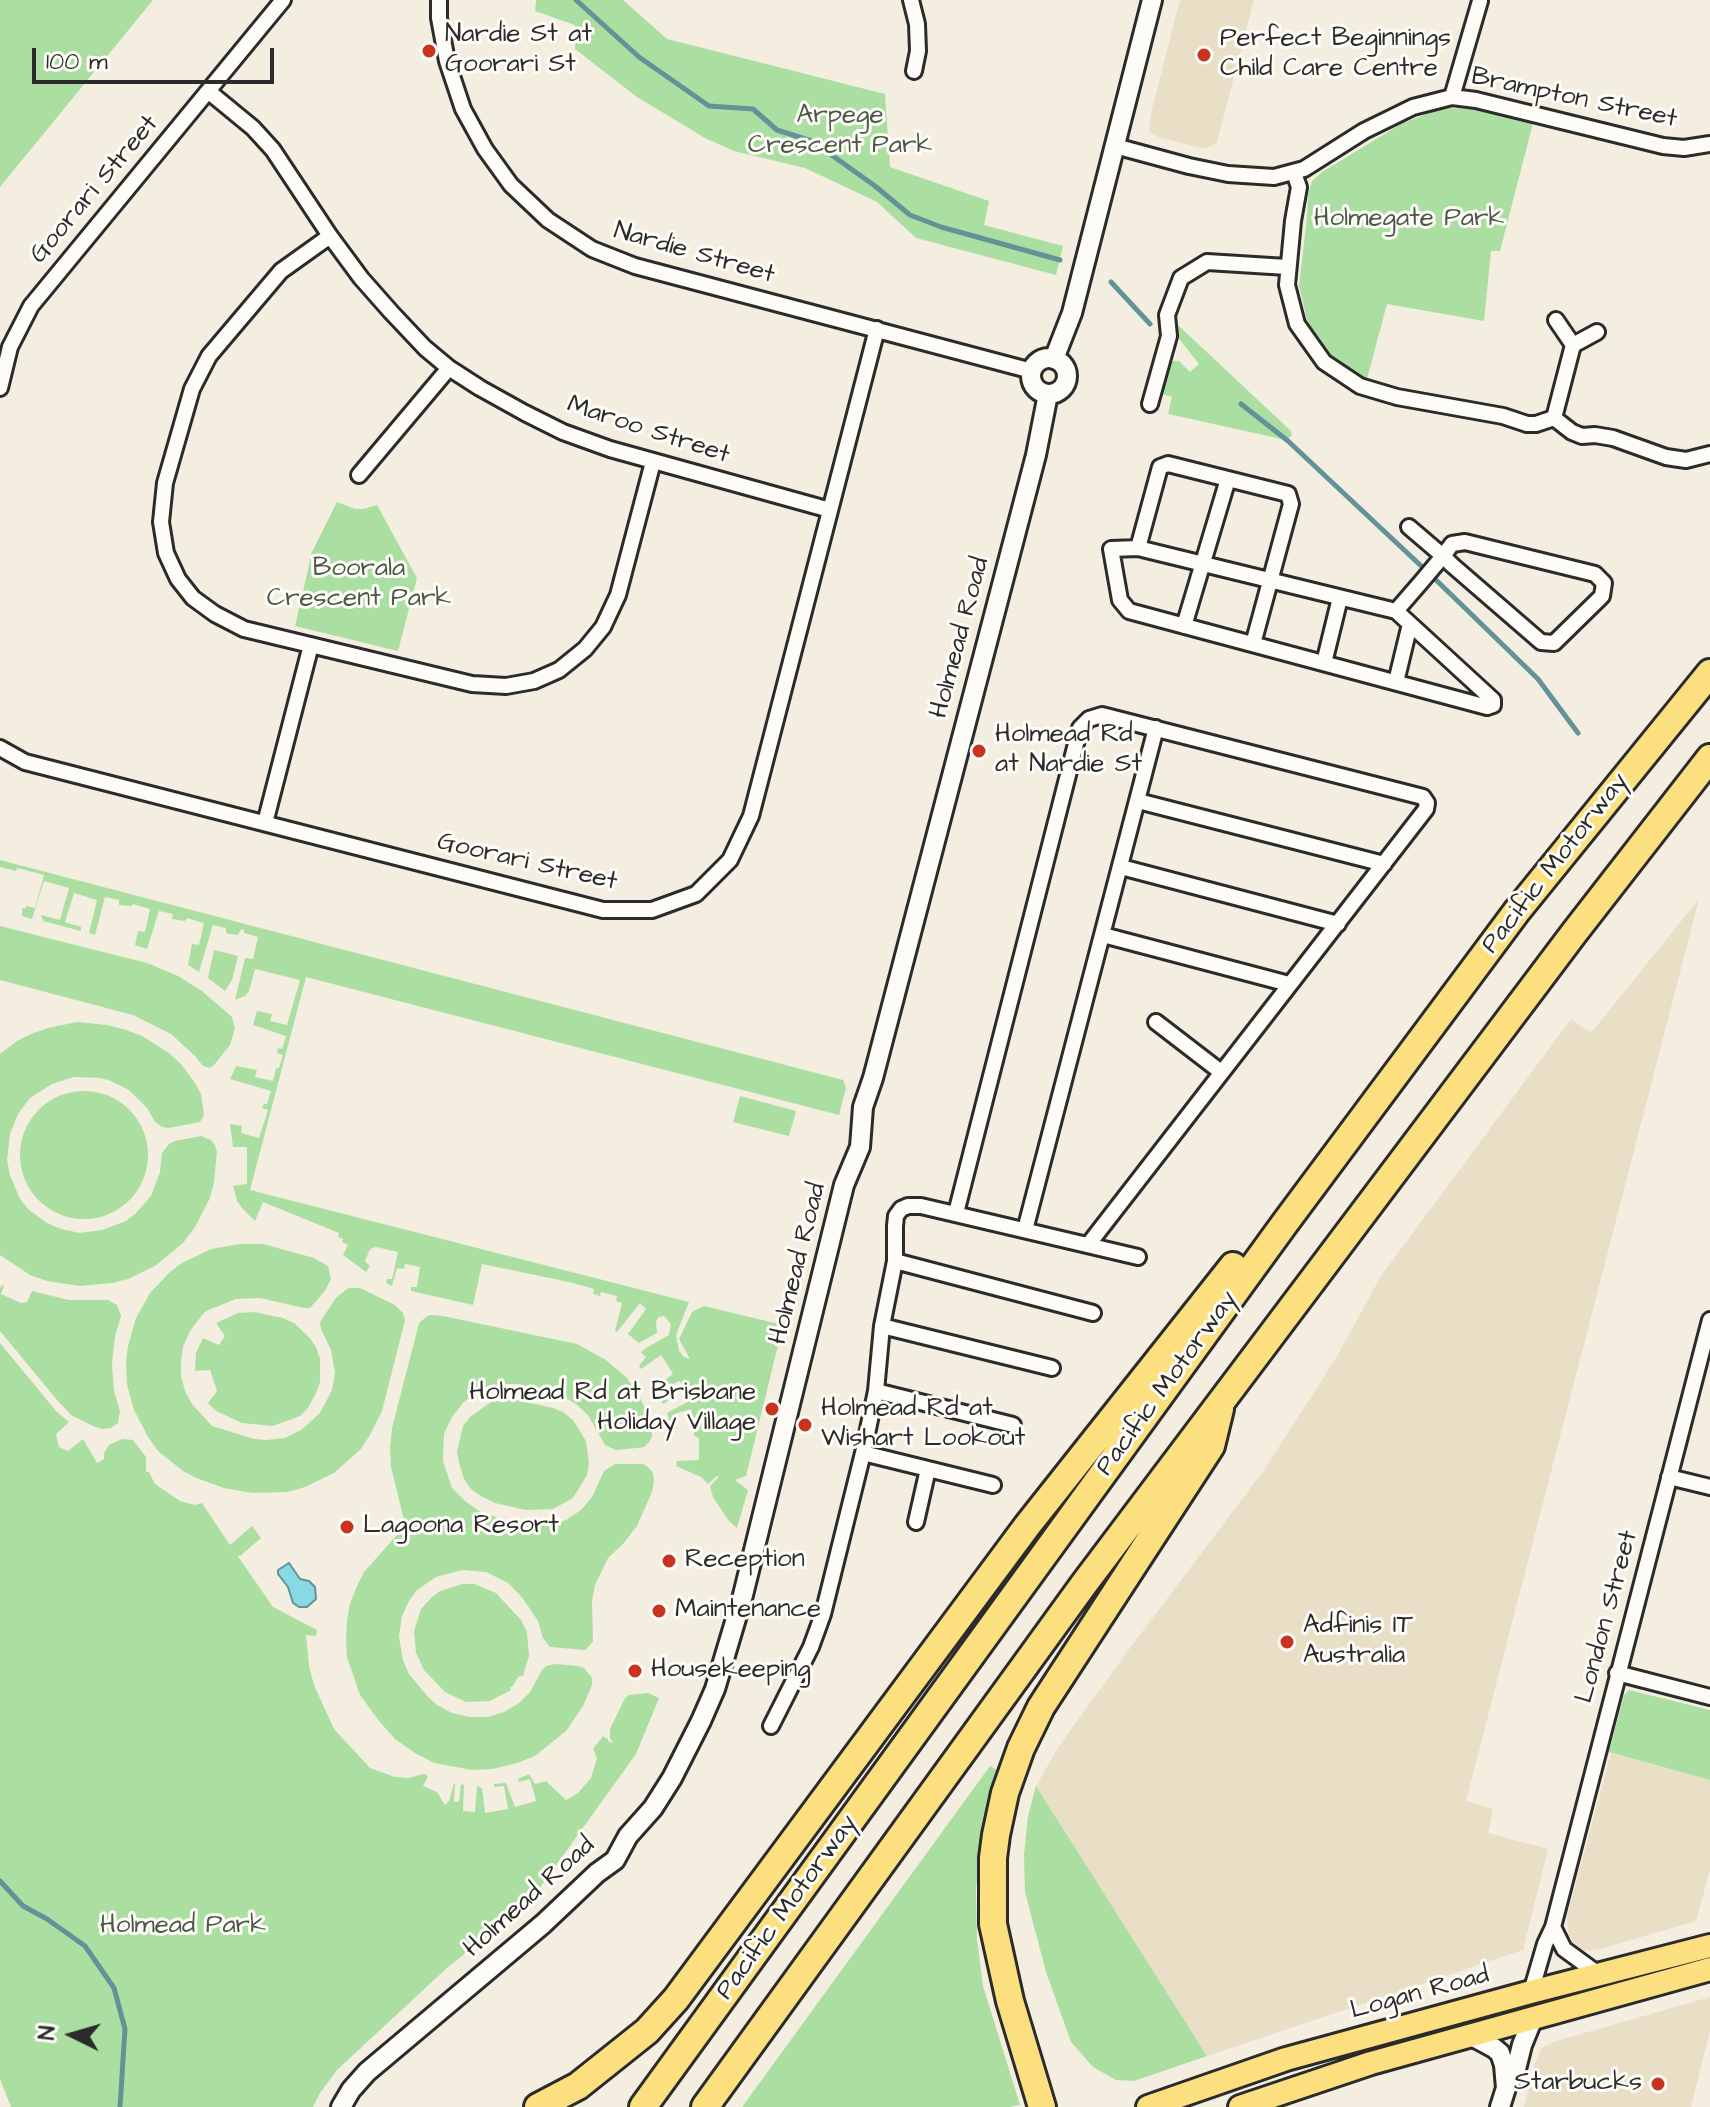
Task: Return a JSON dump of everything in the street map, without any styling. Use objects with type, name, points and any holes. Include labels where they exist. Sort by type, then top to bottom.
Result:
[{"type":"highway","name":"Pacific Motorway","points":[[644,2105],[1285,1223],[1517,911],[1710,673]]},
{"type":"highway","name":"Pacific Motorway","points":[[706,2105],[1084,1584],[1574,933],[1710,758]]},
{"type":"highway","points":[[538,2107],[578,2086],[647,2031],[676,1999],[1027,1526],[1244,1252],[1285,1223]]},
{"type":"highway","points":[[1042,2107],[1007,1990],[993,1924],[993,1858],[1005,1793],[1021,1748],[1041,1707],[1211,1446],[1221,1402]]},
{"type":"main road","name":"Logan Road","points":[[1148,2107],[1286,2059],[1710,1946]]},
{"type":"main road","name":"Logan Road","points":[[1240,2107],[1371,2063],[1710,1969]]},
{"type":"street","name":"Goorari Street","points":[[0,388],[10,347],[31,306],[283,0]]},
{"type":"street","name":"Nardie Street","points":[[439,0],[447,61],[463,109],[485,149],[511,185],[548,220],[592,249],[635,266],[1032,371]]},
{"type":"street","points":[[911,0],[917,24],[918,51],[914,71]]},
{"type":"street","points":[[1054,359],[1072,313],[1152,0]]},
{"type":"street","points":[[1452,97],[1480,1]]},
{"type":"street","name":"Maroo Street","points":[[208,91],[253,128],[273,150],[361,278],[425,348],[449,368],[563,432],[653,462],[830,510]]},
{"type":"street","name":"Brampton Street","points":[[1115,146],[1228,174],[1269,177],[1290,174],[1413,107],[1452,97],[1476,100],[1663,146],[1684,148],[1710,144]]},
{"type":"street","points":[[1290,174],[1289,190],[1295,203],[1287,285],[1297,324],[1324,362],[1360,386],[1403,398],[1508,418],[1541,414],[1570,418],[1595,435],[1613,438],[1666,457],[1686,460],[1710,454]]},
{"type":"street","points":[[330,236],[281,271],[209,356],[192,389],[184,415],[165,483],[161,522],[166,553],[178,579],[193,598],[215,614],[244,629],[472,684],[506,686],[534,681],[559,670],[585,649],[603,627],[618,595],[653,462]]},
{"type":"street","points":[[1150,404],[1169,336],[1167,315],[1181,278],[1207,262],[1287,267]]},
{"type":"street","points":[[1556,320],[1573,345]]},
{"type":"street","name":"Goorari Street","points":[[0,748],[25,762],[603,910],[652,910],[696,894],[730,860],[751,816],[877,329]]},
{"type":"street","points":[[1554,418],[1573,345],[1597,332]]},
{"type":"street","points":[[1043,359],[1054,359],[1066,370],[1066,382],[1059,391],[1048,394],[1034,386],[1032,371],[1043,359]]},
{"type":"street","points":[[359,475],[449,368]]},
{"type":"street","name":"Holmead Road","points":[[341,2107],[367,2072],[615,1860],[628,1836],[653,1808],[672,1778],[715,1689],[746,1585],[844,1185],[860,1147],[863,1107],[1036,455],[1048,394]]},
{"type":"street","points":[[1138,548],[1160,467],[1168,464],[1288,494],[1291,504],[1253,644]]},
{"type":"street","points":[[1184,626],[1228,479]]},
{"type":"street","points":[[1396,611],[1422,581],[1438,561],[1452,544],[1465,542],[1595,574],[1604,583],[1602,596],[1554,643],[1541,642],[1438,561],[1409,527]]},
{"type":"street","points":[[1138,548],[1396,611],[1493,700],[1493,705],[1487,707],[1129,611],[1120,600],[1111,549],[1138,548]]},
{"type":"street","points":[[1324,663],[1340,598]]},
{"type":"street","points":[[1396,682],[1410,624]]},
{"type":"street","points":[[265,823],[311,645]]},
{"type":"street","points":[[956,1213],[1080,728],[1089,719],[1102,715],[1423,797],[1427,803],[1426,809],[1088,1245]]},
{"type":"street","points":[[1025,1230],[1156,728]]},
{"type":"street","points":[[1138,801],[1384,864]]},
{"type":"street","points":[[1121,867],[1338,924]]},
{"type":"street","points":[[1103,935],[1289,984]]},
{"type":"street","points":[[1156,1022],[1221,1072]]},
{"type":"street","points":[[771,1726],[811,1647],[823,1614],[876,1391],[882,1326],[895,1261],[896,1216],[901,1209],[921,1206],[956,1213],[1138,1257]]},
{"type":"street","points":[[895,1261],[1093,1313]]},
{"type":"street","name":"London Street","points":[[1531,1992],[1553,1927],[1710,1320]]},
{"type":"street","points":[[882,1326],[1052,1368]]},
{"type":"street","points":[[876,1391],[1013,1425]]},
{"type":"street","points":[[863,1453],[993,1485]]},
{"type":"street","points":[[916,1522],[928,1469]]},
{"type":"street","points":[[1669,1477],[1710,1487]]},
{"type":"street","points":[[1617,1673],[1710,1697]]},
{"type":"street","points":[[1553,1927],[1564,1949],[1601,1976]]},
{"type":"street","points":[[1500,2107],[1533,2018]]},
{"type":"street","points":[[1470,2035],[1500,2053],[1506,2088]]},
{"type":"shaded area","points":[[1180,0],[1254,0],[1217,142],[1206,149],[1158,137],[1149,128]]},
{"type":"shaded area","points":[[1699,899],[1466,1801],[1493,1809],[1488,1833],[1548,1849],[1523,1950],[1207,2056],[1036,1786],[1059,1746],[1264,1470],[1336,1358],[1381,1276],[1571,1019],[1591,1033]]},
{"type":"shaded area","points":[[1611,1753],[1710,1780],[1710,1870],[1696,1921],[1600,1949],[1583,1951],[1574,1945],[1568,1932],[1567,1916]]},
{"type":"shaded area","points":[[1710,1997],[1710,2031],[1691,2107],[1524,2107],[1534,2065],[1542,2048],[1553,2042]]},
{"type":"green space","points":[[0,0],[153,0],[0,187]]},
{"type":"green space","name":"Arpege Crescent Park","points":[[536,0],[623,0],[667,39],[885,94],[890,167],[989,201],[984,225],[1063,246],[1056,275],[916,238],[877,202],[805,168],[734,151],[705,138],[637,97],[575,49],[575,25],[535,11]]},
{"type":"green space","name":"Holmegate Park","points":[[1451,108],[1473,109],[1533,123],[1500,251],[1491,251],[1484,321],[1387,304],[1367,379],[1329,357],[1307,320],[1299,286],[1312,181],[1401,124]]},
{"type":"green space","points":[[1179,326],[1292,435],[1286,440],[1168,414],[1172,397],[1159,393],[1168,365],[1171,361],[1179,361],[1190,372],[1199,364],[1177,336],[1175,332]]},
{"type":"green space","name":"Boorala Crescent Park","points":[[337,502],[355,509],[377,505],[417,578],[398,651],[295,626],[312,552]]},
{"type":"green space","points":[[0,860],[843,1080],[846,1088],[839,1115],[306,977],[250,1190],[689,1302],[676,1335],[679,1351],[690,1359],[679,1339],[692,1312],[704,1306],[783,1325],[746,1476],[735,1480],[748,1490],[737,1528],[713,1497],[710,1486],[719,1477],[708,1484],[701,1477],[676,1466],[677,1461],[699,1460],[699,1438],[694,1436],[697,1431],[691,1409],[674,1414],[677,1428],[671,1429],[667,1413],[689,1401],[680,1381],[663,1388],[668,1401],[663,1404],[656,1386],[673,1374],[661,1355],[641,1369],[639,1366],[646,1357],[641,1352],[669,1335],[671,1324],[664,1316],[656,1321],[657,1333],[639,1343],[628,1334],[646,1309],[640,1303],[617,1332],[622,1303],[616,1301],[617,1296],[601,1292],[600,1296],[593,1294],[594,1289],[569,1282],[482,1264],[473,1305],[411,1291],[411,1287],[417,1287],[420,1267],[405,1264],[404,1269],[397,1268],[392,1286],[386,1283],[387,1279],[392,1279],[398,1252],[376,1247],[370,1249],[365,1261],[370,1266],[366,1272],[343,1255],[348,1245],[338,1237],[339,1233],[263,1202],[255,1221],[242,1208],[233,1186],[247,1184],[247,1147],[233,1147],[230,1124],[242,1126],[241,1133],[259,1138],[268,1110],[262,1108],[267,1104],[271,1091],[230,1079],[236,1066],[257,1070],[255,1077],[273,1081],[283,1055],[277,1053],[278,1048],[282,1049],[286,1036],[253,1025],[257,1011],[272,1014],[270,1021],[287,1025],[300,980],[255,969],[249,991],[235,1000],[245,958],[253,959],[258,937],[241,929],[238,935],[226,933],[226,928],[213,925],[199,972],[188,965],[192,944],[199,945],[204,923],[187,918],[185,921],[172,919],[173,914],[159,911],[147,949],[135,945],[138,931],[145,932],[150,909],[133,904],[119,905],[119,900],[105,897],[95,935],[89,933],[97,900],[74,893],[65,922],[81,927],[81,931],[43,921],[41,915],[60,920],[69,888],[44,881],[32,919],[22,916],[22,908],[35,908],[44,875],[0,867]]},
{"type":"green space","points":[[0,926],[147,963],[178,976],[202,991],[232,1017],[235,1028],[230,1045],[210,1068],[203,1066],[171,1034],[133,1015],[0,980]]},
{"type":"green space","points":[[214,950],[238,956],[232,980],[225,991],[208,978]]},
{"type":"green space","points":[[77,1022],[126,1030],[169,1053],[195,1083],[201,1094],[204,1115],[200,1122],[162,1127],[129,1090],[111,1081],[74,1077],[52,1084],[30,1098],[18,1114],[10,1134],[7,1160],[10,1175],[20,1199],[29,1210],[61,1229],[80,1233],[102,1230],[126,1221],[151,1196],[160,1172],[162,1153],[169,1144],[201,1136],[211,1140],[217,1152],[210,1198],[183,1243],[155,1266],[128,1279],[80,1286],[30,1275],[0,1255],[0,1054],[31,1034]]},
{"type":"green space","points":[[84,1091],[108,1096],[129,1110],[143,1131],[148,1155],[143,1179],[129,1200],[108,1214],[84,1219],[60,1214],[39,1200],[25,1179],[20,1155],[25,1131],[39,1110],[60,1096]]},
{"type":"green space","points":[[740,1096],[796,1111],[789,1136],[733,1122]]},
{"type":"green space","points":[[263,1244],[314,1258],[328,1266],[331,1279],[310,1308],[260,1298],[236,1299],[206,1311],[199,1319],[183,1347],[181,1376],[192,1404],[212,1426],[254,1439],[285,1438],[301,1430],[320,1413],[332,1390],[335,1372],[331,1350],[320,1322],[336,1298],[348,1288],[360,1288],[395,1305],[405,1320],[382,1411],[361,1449],[334,1473],[288,1492],[252,1493],[224,1488],[183,1471],[158,1451],[148,1437],[134,1410],[127,1385],[128,1346],[136,1318],[150,1293],[182,1263],[211,1249]]},
{"type":"green space","points":[[2,1285],[1,1294],[21,1303],[27,1302],[32,1291],[69,1300],[108,1300],[117,1305],[121,1316],[112,1364],[114,1391],[120,1411],[118,1423],[111,1428],[93,1426],[71,1415],[57,1400],[0,1331],[0,1288]]},
{"type":"green space","points":[[254,1312],[294,1323],[309,1337],[320,1359],[320,1382],[308,1408],[300,1416],[273,1426],[242,1423],[216,1411],[208,1403],[217,1391],[210,1370],[195,1371],[196,1353],[203,1338],[219,1345],[225,1336],[216,1323],[238,1313]]},
{"type":"green space","points":[[429,1315],[577,1344],[606,1360],[626,1377],[651,1420],[652,1436],[644,1447],[616,1450],[605,1445],[588,1415],[576,1404],[562,1396],[516,1384],[504,1384],[474,1394],[463,1403],[444,1434],[443,1461],[452,1488],[479,1511],[532,1526],[546,1526],[566,1520],[581,1510],[592,1497],[604,1471],[615,1464],[643,1464],[653,1473],[652,1492],[637,1526],[608,1558],[595,1585],[592,1601],[593,1642],[585,1650],[550,1647],[543,1638],[538,1621],[521,1596],[508,1583],[486,1572],[462,1570],[436,1577],[417,1590],[409,1601],[402,1616],[399,1637],[403,1660],[409,1674],[429,1698],[452,1713],[488,1717],[504,1712],[530,1692],[546,1666],[554,1664],[579,1666],[592,1678],[583,1706],[566,1731],[535,1756],[493,1769],[472,1770],[434,1763],[395,1739],[360,1695],[347,1657],[347,1620],[357,1586],[364,1572],[402,1526],[403,1516],[391,1467],[392,1428],[418,1327]]},
{"type":"green space","name":"Holmead Park","points":[[0,1343],[56,1411],[69,1422],[56,1434],[59,1447],[68,1451],[83,1439],[97,1463],[104,1459],[109,1445],[122,1439],[133,1440],[146,1457],[146,1472],[155,1484],[180,1501],[195,1505],[202,1503],[230,1545],[252,1526],[261,1538],[240,1556],[237,1555],[273,1607],[317,1630],[316,1636],[306,1635],[314,1685],[334,1729],[370,1768],[395,1777],[424,1774],[428,1776],[423,1786],[437,1792],[445,1805],[454,1783],[454,1802],[459,1802],[461,1784],[464,1785],[463,1811],[475,1812],[477,1786],[482,1788],[485,1813],[508,1809],[504,1786],[494,1787],[494,1784],[506,1783],[515,1807],[536,1801],[530,1779],[519,1782],[518,1779],[529,1774],[535,1784],[546,1781],[566,1800],[577,1794],[591,1778],[597,1758],[593,1749],[603,1736],[613,1743],[610,1729],[625,1698],[648,1693],[659,1698],[636,1754],[529,1903],[448,1967],[337,2070],[313,2107],[11,2107],[0,2079]]},
{"type":"green space","points":[[513,1399],[563,1412],[573,1420],[586,1441],[587,1475],[573,1498],[553,1509],[526,1510],[495,1503],[471,1489],[464,1479],[457,1451],[463,1426],[491,1402]]},
{"type":"green space","points":[[462,1584],[474,1584],[496,1593],[521,1620],[527,1632],[529,1656],[523,1676],[519,1676],[511,1690],[490,1701],[466,1702],[445,1692],[424,1670],[416,1653],[414,1631],[421,1609],[440,1591]]},
{"type":"green space","points":[[1629,1690],[1710,1710],[1710,1780],[1609,1752],[1624,1695]]},
{"type":"green space","points":[[990,1766],[998,1771],[993,1779],[980,1847],[976,1891],[977,1939],[983,1986],[1020,2105],[742,2107]]},
{"type":"green space","points":[[1036,1786],[1207,2056],[1134,2081],[1116,2080],[1093,2067],[1071,2042],[1046,1972],[1025,1892],[1024,1855],[1028,1816]]},
{"type":"water","points":[[289,1563],[300,1579],[309,1581],[315,1587],[316,1599],[307,1607],[293,1603],[288,1587],[278,1574],[278,1570]]},
{"type":"waterway","points":[[576,0],[639,57],[709,106],[753,109],[777,130],[812,141],[910,215],[941,227],[1060,260]]},
{"type":"waterway","points":[[1111,282],[1150,324]]},
{"type":"waterway","points":[[1241,404],[1288,441],[1538,679],[1578,733]]},
{"type":"waterway","points":[[0,1881],[23,1906],[85,1946],[114,1988],[125,2029],[120,2107]]},
{"type":"place","name":"Nardie St at Goorari St","points":[[429,51]]},
{"type":"place","name":"Perfect Beginnings Child Care Centre","points":[[1204,55]]},
{"type":"place","name":"Holmead Rd at Nardie St","points":[[979,751]]},
{"type":"place","name":"Holmead Rd at Brisbane Holiday Village","points":[[772,1409]]},
{"type":"place","name":"Holmead Rd at Wishart Lookout","points":[[805,1425]]},
{"type":"place","name":"Lagoona Resort","points":[[347,1527]]},
{"type":"place","name":"Reception","points":[[669,1561]]},
{"type":"place","name":"Maintenance","points":[[659,1611]]},
{"type":"place","name":"Adfinis IT Australia","points":[[1287,1642]]},
{"type":"place","name":"Housekeeping","points":[[635,1671]]},
{"type":"place","name":"Starbucks","points":[[1658,2084]]}]
